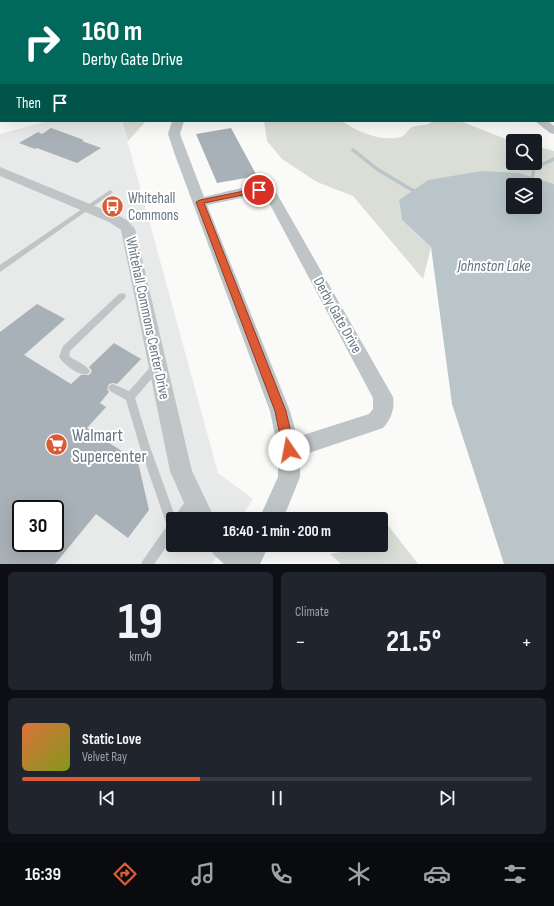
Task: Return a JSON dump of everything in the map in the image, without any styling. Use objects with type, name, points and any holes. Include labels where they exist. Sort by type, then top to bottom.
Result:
[{"type":"street","points":[[178,122],[174,134],[280,411],[289,450],[289,477],[274,512]]},
{"type":"street","points":[[542,122],[554,131]]},
{"type":"street","name":"Whitehall Commons Center Drive","points":[[0,171],[88,207],[122,223],[128,229],[159,364],[181,471],[199,512]]},
{"type":"street","name":"Derby Gate Drive","points":[[200,202],[259,190],[266,190],[271,195],[383,397],[385,407],[382,416],[376,421],[289,450]]},
{"type":"street","points":[[229,552],[242,564]]},
{"type":"street","points":[[247,564],[254,552]]},
{"type":"lane","points":[[0,269],[110,192]]},
{"type":"lane","points":[[85,372],[64,357],[66,349],[122,296]]},
{"type":"lane","points":[[130,397],[159,364]]},
{"type":"lane","points":[[114,388],[130,397],[144,447],[168,512]]},
{"type":"lane","points":[[185,512],[193,500]]},
{"type":"lane","points":[[147,564],[166,537]]},
{"type":"shaded area","name":"Whitehall Commons","points":[[44,122],[122,122],[218,473],[253,499],[245,512],[166,512],[166,552],[220,552],[212,564],[0,564],[0,134]]},
{"type":"shaded area","points":[[122,122],[145,122],[128,141]]},
{"type":"shaded area","points":[[264,122],[344,122],[355,129],[370,135],[394,138],[403,136],[412,127],[432,122],[463,122],[506,139],[506,170],[542,170],[542,148],[554,151],[554,184],[542,180],[542,178],[535,178],[520,173],[428,180],[399,200],[402,220],[431,247],[423,279],[353,196],[317,182],[282,159],[267,141]]},
{"type":"shaded area","points":[[388,525],[418,564],[341,564],[330,554],[341,552],[388,552]]},
{"type":"water","name":"Johnston Lake","points":[[482,171],[520,173],[535,178],[506,178],[506,214],[542,214],[542,180],[554,184],[554,564],[504,564],[452,404],[431,247],[402,220],[399,200],[428,180]]},
{"type":"building","points":[[51,128],[101,148],[77,163],[19,143],[38,132],[42,134]]},
{"type":"building","points":[[231,128],[257,176],[217,183],[196,134]]},
{"type":"building","name":"Walmart Supercenter","points":[[37,304],[65,319],[24,355],[71,384],[81,375],[89,375],[92,371],[89,367],[114,343],[141,359],[117,384],[109,384],[107,389],[109,392],[100,403],[106,407],[87,428],[138,462],[149,510],[128,538],[96,514],[55,564],[0,564],[0,332]]},
{"type":"waterway","points":[[353,150],[377,169],[417,193]]},
{"type":"waterway","points":[[532,178],[534,168],[554,159]]},
{"type":"place","name":"Whitehall Commons","points":[[112,207]]},
{"type":"place","name":"Walmart Supercenter","points":[[56,445]]},
{"type":"route","points":[[259,190],[200,202],[280,411],[289,450]]}]
